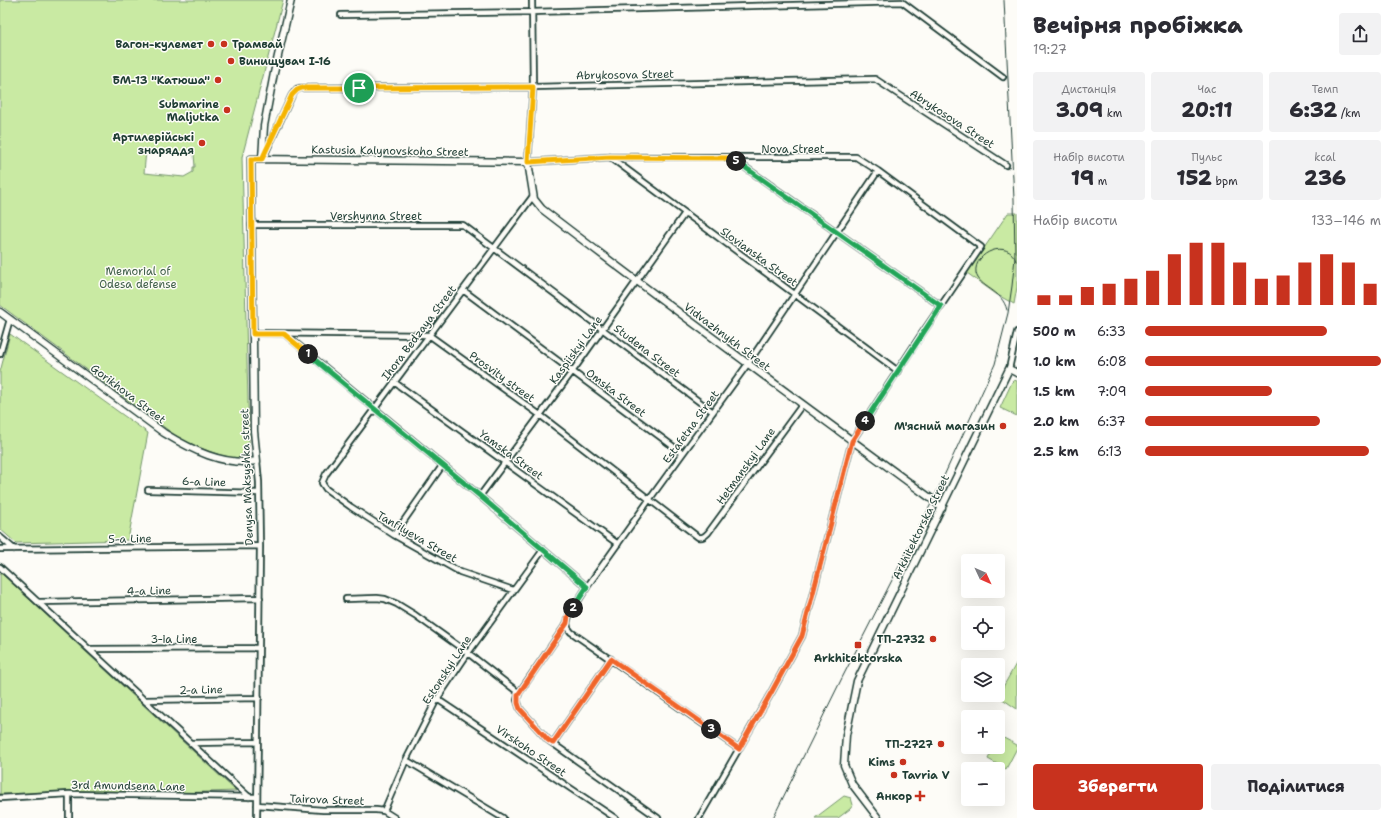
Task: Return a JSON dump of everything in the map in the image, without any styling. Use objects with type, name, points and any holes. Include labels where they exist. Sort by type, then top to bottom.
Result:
[{"type":"street","points":[[262,159],[264,126],[274,73],[291,0]]},
{"type":"street","points":[[528,162],[533,87],[532,0]]},
{"type":"street","points":[[341,15],[532,12],[902,2],[1003,77]]},
{"type":"street","name":"Abrykosova Street","points":[[262,159],[292,95],[297,90],[302,88],[533,87],[875,79],[1006,165]]},
{"type":"street","name":"Nova Street","points":[[528,162],[610,157],[856,157],[878,171],[981,247],[941,306]]},
{"type":"street","name":"Slovianska Street","points":[[610,157],[898,371]]},
{"type":"street","points":[[700,818],[802,636],[852,441],[941,306],[732,158]]},
{"type":"street","name":"Kastusia Kalynovskoho Street","points":[[251,159],[528,162]]},
{"type":"street","name":"Denysa Maksyshka street","points":[[251,159],[254,432],[259,493],[260,546],[257,818]]},
{"type":"street","name":"Vidvazhnykh Street","points":[[528,162],[533,196],[542,209],[747,365],[942,508]]},
{"type":"street","name":"Estafetna Street","points":[[519,693],[567,623],[568,616],[587,587],[682,453],[747,365],[878,171]]},
{"type":"street","name":"Ihora Bedzaya Street","points":[[322,483],[326,474],[533,196]]},
{"type":"street","name":"Kaspiiskyi Lane","points":[[480,496],[572,372],[685,213]]},
{"type":"street","name":"Vershynna Street","points":[[251,225],[460,224],[494,247]]},
{"type":"street","name":"Studena Street","points":[[494,247],[712,412]]},
{"type":"street","name":"Omska Street","points":[[463,290],[682,453]]},
{"type":"street","name":"Gorikhova Street","points":[[0,312],[164,434],[180,444],[228,462],[238,463],[257,461]]},
{"type":"street","points":[[0,354],[10,319]]},
{"type":"street","points":[[1017,332],[1009,369],[1017,373]]},
{"type":"street","points":[[0,334],[6,334]]},
{"type":"street","points":[[253,334],[429,335]]},
{"type":"street","points":[[284,334],[480,496],[587,587]]},
{"type":"street","name":"Prosvity street","points":[[429,335],[540,416],[698,537],[704,537]]},
{"type":"street","name":"Arkhitektorska Street","points":[[878,818],[852,784],[844,765],[846,735],[857,681],[1009,369]]},
{"type":"street","name":"Yamska Street","points":[[394,382],[618,544]]},
{"type":"street","name":"Hetmanskyi Lane","points":[[704,537],[802,404]]},
{"type":"street","points":[[394,535],[442,466]]},
{"type":"street","name":"Tanfilyeva Street","points":[[322,483],[326,489],[394,535],[460,572],[513,590]]},
{"type":"street","name":"6-a Line","points":[[148,490],[259,493]]},
{"type":"street","points":[[0,537],[14,549]]},
{"type":"street","name":"5-a Line","points":[[0,549],[260,546]]},
{"type":"street","name":"Estonskyi Lane","points":[[384,811],[406,760],[437,699],[468,653],[543,550]]},
{"type":"street","points":[[0,567],[249,797]]},
{"type":"street","name":"4-a Line","points":[[39,602],[260,598]]},
{"type":"street","points":[[346,599],[377,598],[391,601],[415,615],[468,653],[519,693],[517,700],[520,709],[535,727],[553,743],[658,818]]},
{"type":"street","points":[[567,623],[571,632],[739,749]]},
{"type":"street","name":"3-ia Line","points":[[88,649],[259,648]]},
{"type":"street","points":[[553,743],[611,659]]},
{"type":"street","name":"2-a Line","points":[[144,700],[258,698]]},
{"type":"street","name":"Virskoho Street","points":[[437,699],[615,818]]},
{"type":"street","points":[[191,743],[257,742]]},
{"type":"street","points":[[406,760],[503,818]]},
{"type":"street","points":[[69,794],[69,818]]},
{"type":"street","name":"3rd Amundsena Lane","points":[[0,798],[69,794],[257,797]]},
{"type":"street","name":"Tairova Street","points":[[257,805],[323,810],[384,811]]},
{"type":"street","points":[[384,811],[395,818]]},
{"type":"green space","name":"Memorial of Odesa defense","points":[[0,0],[283,0],[242,157],[249,444],[246,454],[235,458],[227,457],[199,447],[176,436],[0,305]],"holes":[[[146,150],[194,154],[195,167],[193,167],[193,172],[184,177],[144,173]]]},
{"type":"green space","points":[[1008,213],[1017,213],[1017,287],[1014,304],[996,294],[967,273]]},
{"type":"green space","points":[[10,334],[148,433],[128,540],[16,543],[0,529],[0,372]]},
{"type":"green space","points":[[1014,380],[1017,381],[1017,416],[1000,408]]},
{"type":"green space","points":[[0,574],[2,574],[236,791],[117,795],[0,794]]},
{"type":"green space","points":[[1017,662],[1017,709],[1005,701],[1005,683]]},
{"type":"green space","points":[[1005,739],[1017,745],[1017,748],[1006,769],[1005,762],[993,762],[988,759],[990,754],[1005,754]]},
{"type":"green space","points":[[844,796],[851,798],[853,805],[850,809],[838,818],[815,818]]},
{"type":"tram line","points":[[773,818],[842,678],[933,500],[995,364],[1008,313],[1015,258],[1014,199],[1004,0]]},
{"type":"tram line","points":[[1007,310],[1000,297],[978,278],[976,273],[977,266],[980,259],[985,254],[992,250],[999,249],[1006,250],[1012,254],[1016,261]]},
{"type":"place","name":"Вагон-кулемет","points":[[211,44]]},
{"type":"place","name":"Трамвай","points":[[224,44]]},
{"type":"place","name":"Винищувач І-16","points":[[231,61]]},
{"type":"place","name":"БМ-13 \"Катюша\"","points":[[218,80]]},
{"type":"place","name":"Submarine Maljutka","points":[[227,110]]},
{"type":"place","name":"Артилерійські знаряддя","points":[[202,143]]},
{"type":"place","name":"М'ясний магазин","points":[[1003,426]]},
{"type":"place","name":"ТП-2732","points":[[933,639]]},
{"type":"place","name":"Arkhitektorska","points":[[858,645]]},
{"type":"place","name":"ТП-2727","points":[[941,744]]},
{"type":"place","name":"Kims","points":[[903,762]]},
{"type":"place","name":"Tavria V","points":[[894,775]]},
{"type":"place","name":"Анкор","points":[[920,796]]},
{"type":"route","points":[[533,87],[528,162],[610,157],[732,158],[941,306],[852,441],[802,636],[739,749],[611,659],[553,743],[548,740],[520,709],[517,697],[567,623],[568,616],[587,587],[480,496],[284,334],[253,334],[251,159],[262,159],[292,95],[297,90],[302,88],[359,88],[533,87]]}]
